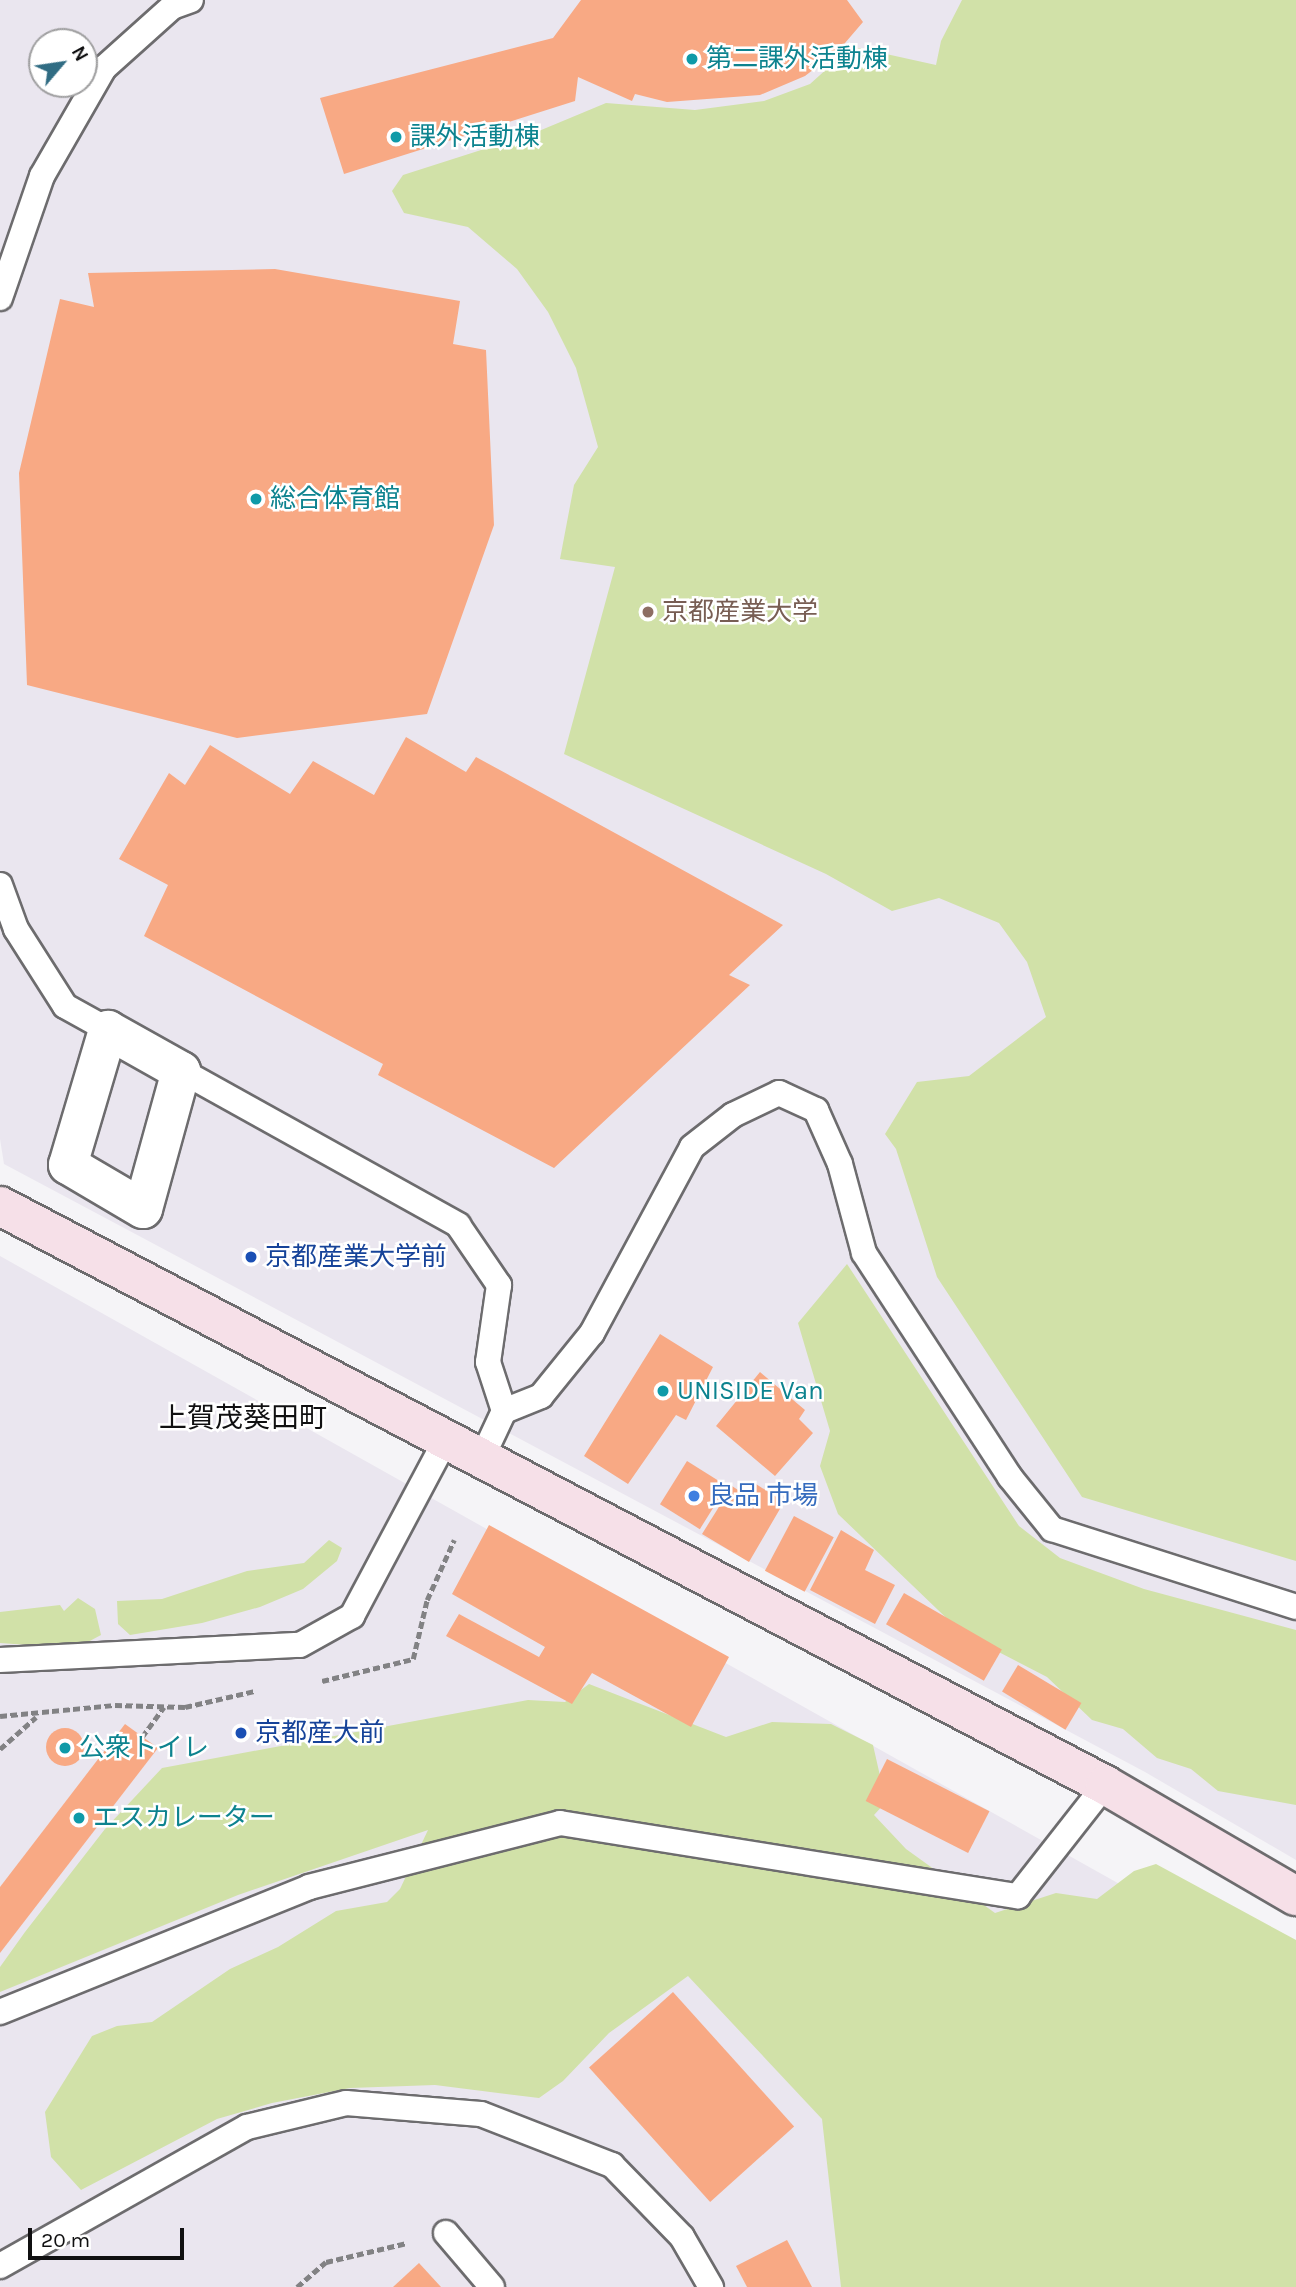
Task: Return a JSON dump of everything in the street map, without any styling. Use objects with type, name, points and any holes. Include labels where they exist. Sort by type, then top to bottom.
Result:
[{"type":"street","points":[[108,1030],[181,1071],[143,1209],[68,1164],[108,1030]]},
{"type":"street","points":[[0,1206],[1105,1785],[1296,1896]]},
{"type":"lane","points":[[0,298],[42,176],[104,68],[172,7],[191,0]]},
{"type":"lane","points":[[0,885],[16,929],[65,1006],[108,1030]]},
{"type":"lane","points":[[181,1071],[458,1225],[499,1285],[488,1362],[505,1411]]},
{"type":"lane","points":[[482,1458],[505,1411],[541,1396],[592,1332],[692,1147],[733,1115],[779,1093],[816,1110],[840,1164],[864,1253],[1010,1477],[1052,1529],[1296,1607]]},
{"type":"lane","points":[[0,1660],[300,1645],[352,1616],[446,1439]]},
{"type":"lane","points":[[0,2012],[309,1887],[561,1823],[1018,1896],[1105,1785]]},
{"type":"lane","points":[[0,2266],[247,2127],[346,2103],[481,2114],[612,2165],[682,2238],[711,2287]]},
{"type":"lane","points":[[446,2233],[492,2287]]},
{"type":"path","points":[[142,1737],[164,1706]]},
{"type":"path","points":[[0,1749],[38,1714]]},
{"type":"path","points":[[297,2287],[327,2262],[446,2233]]},
{"type":"shaded area","name":"京都産業大学","points":[[0,0],[1296,0],[1296,1860],[1145,1772],[4,1164],[0,1139]]},
{"type":"shaded area","points":[[0,1256],[1296,1983],[1296,2287],[0,2287]]},
{"type":"green space","points":[[962,0],[1296,0],[1296,1561],[1082,1497],[937,1277],[896,1149],[885,1134],[917,1082],[969,1076],[1046,1017],[1027,962],[999,923],[939,898],[892,911],[826,874],[564,754],[615,567],[560,559],[574,485],[598,447],[576,368],[548,312],[517,269],[468,227],[404,213],[392,191],[403,175],[534,133],[606,103],[695,110],[764,101],[810,84],[839,58],[859,48],[936,65],[941,41]]},
{"type":"green space","points":[[847,1264],[1019,1526],[1060,1558],[1144,1589],[1296,1630],[1296,1805],[1218,1791],[1191,1769],[1157,1758],[1123,1729],[1092,1720],[1047,1677],[962,1633],[838,1514],[820,1466],[830,1431],[798,1323]]},
{"type":"green space","points":[[329,1540],[342,1548],[337,1561],[303,1589],[260,1607],[202,1623],[130,1635],[118,1624],[117,1601],[162,1599],[247,1571],[304,1563]]},
{"type":"green space","points":[[78,1598],[95,1609],[101,1635],[86,1643],[55,1647],[0,1643],[0,1612],[60,1605],[64,1611]]},
{"type":"green space","points":[[589,1684],[726,1737],[772,1722],[831,1724],[873,1745],[886,1802],[874,1815],[906,1849],[995,1913],[1056,1893],[1097,1899],[1134,1871],[1156,1864],[1296,1940],[1296,2287],[841,2287],[822,2119],[688,1976],[609,2033],[563,2081],[539,2098],[435,2085],[350,2088],[272,2103],[217,2119],[81,2190],[51,2157],[45,2112],[92,2036],[117,2026],[152,2022],[230,1969],[278,1947],[336,1911],[387,1902],[400,1889],[428,1830],[238,1895],[0,1992],[0,1967],[25,1932],[105,1829],[162,1768],[528,1700],[565,1702]]},
{"type":"building","points":[[581,0],[847,0],[863,22],[839,50],[805,76],[760,95],[667,102],[635,94],[632,101],[578,77],[575,101],[344,174],[320,98],[553,38]]},
{"type":"building","name":"総合体育館","points":[[275,269],[460,301],[453,344],[486,350],[494,525],[427,714],[237,738],[27,685],[19,473],[60,299],[94,307],[88,273]]},
{"type":"building","points":[[406,737],[466,772],[476,757],[783,925],[729,975],[750,985],[554,1168],[378,1075],[383,1064],[144,936],[168,885],[119,859],[169,773],[185,785],[210,745],[290,794],[313,761],[374,795]]},
{"type":"building","name":"UNISIDE Van","points":[[660,1334],[713,1367],[686,1420],[676,1415],[628,1484],[584,1456]]},
{"type":"building","points":[[760,1372],[805,1410],[799,1419],[813,1433],[775,1476],[716,1426]]},
{"type":"building","name":"良品 市場","points":[[687,1461],[727,1486],[700,1529],[660,1504]]},
{"type":"building","points":[[756,1484],[784,1502],[749,1562],[702,1534],[732,1486],[747,1496]]},
{"type":"building","points":[[794,1516],[834,1537],[805,1592],[765,1571]]},
{"type":"building","points":[[489,1525],[729,1657],[691,1727],[592,1673],[572,1704],[446,1636],[459,1614],[539,1657],[545,1647],[452,1594]]},
{"type":"building","points":[[841,1530],[874,1550],[865,1570],[895,1585],[875,1624],[810,1590]]},
{"type":"building","points":[[904,1593],[1002,1650],[984,1681],[886,1624]]},
{"type":"building","points":[[1018,1665],[1081,1703],[1065,1730],[1002,1692]]},
{"type":"building","name":"エスカレーター","points":[[125,1724],[158,1748],[0,1953],[0,1887]]},
{"type":"building","name":"公衆トイレ","points":[[65,1728],[78,1734],[84,1747],[78,1760],[65,1766],[52,1760],[46,1747],[52,1734]]},
{"type":"building","points":[[887,1759],[989,1811],[968,1853],[866,1801]]},
{"type":"building","points":[[673,1992],[794,2127],[710,2202],[589,2068]]},
{"type":"building","points":[[787,2240],[812,2287],[747,2287],[736,2266]]},
{"type":"building","points":[[419,2263],[441,2287],[393,2287]]},
{"type":"place","name":"第二課外活動棟","points":[[692,59]]},
{"type":"place","name":"課外活動棟","points":[[396,137]]},
{"type":"place","name":"総合体育館","points":[[256,499]]},
{"type":"place","name":"京都産業大学","points":[[648,612]]},
{"type":"place","name":"京都産業大学前","points":[[251,1257]]},
{"type":"place","name":"UNISIDE Van","points":[[663,1391]]},
{"type":"place","name":"良品 市場","points":[[694,1496]]},
{"type":"place","name":"京都産大前","points":[[241,1733]]},
{"type":"place","name":"公衆トイレ","points":[[65,1748]]},
{"type":"place","name":"エスカレーター","points":[[79,1818]]},
{"type":"district","name":"上賀茂葵田町","points":[[243,1418]]}]
